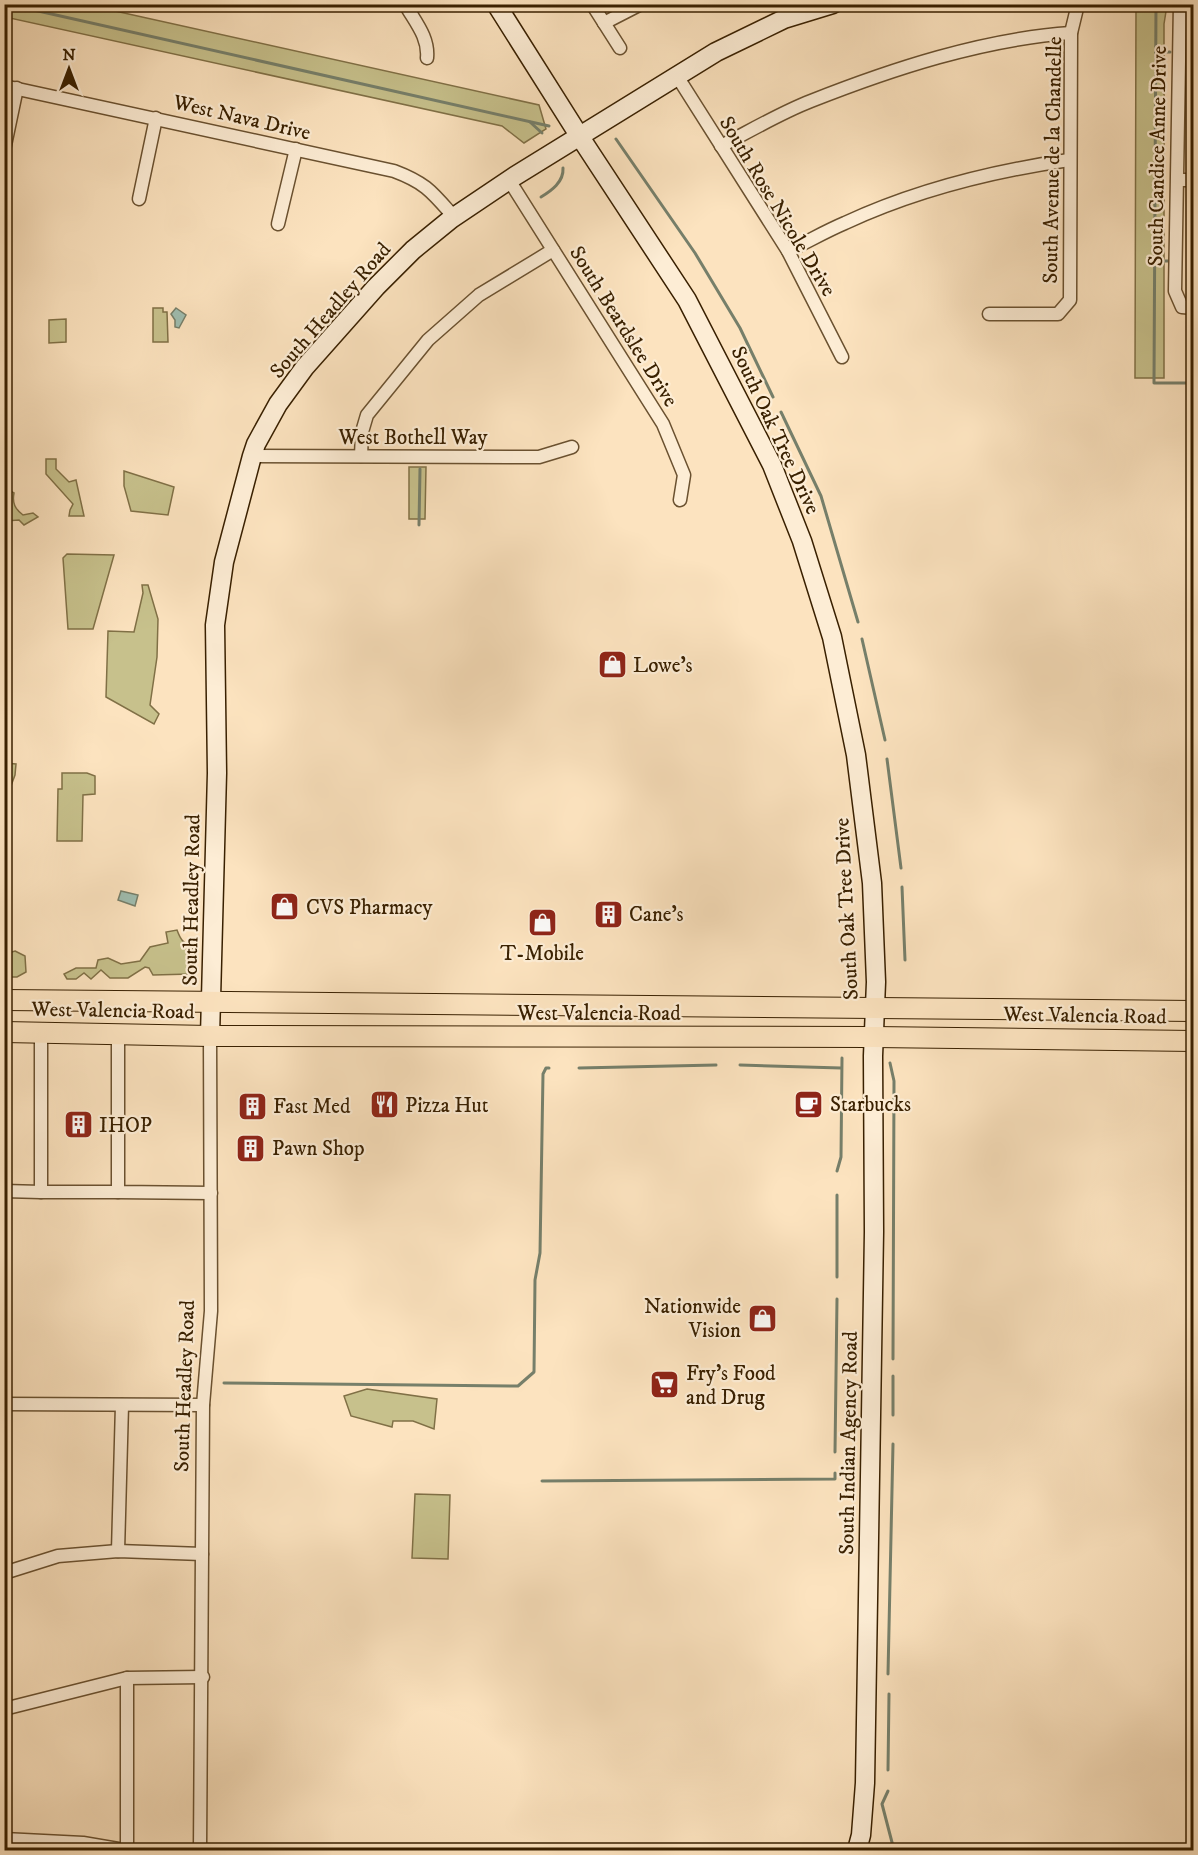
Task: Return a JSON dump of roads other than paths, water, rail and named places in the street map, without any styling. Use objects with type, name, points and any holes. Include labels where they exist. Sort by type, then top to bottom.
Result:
[{"type":"main road","name":"West Valencia Road","points":[[4,1000],[1194,1011]]},
{"type":"main road","points":[[573,1036],[575,1005]]},
{"type":"main road","points":[[1168,1040],[1169,1011]]},
{"type":"main road","name":"West Valencia Road","points":[[4,1032],[210,1036],[874,1037],[1194,1041]]},
{"type":"street","points":[[367,4],[377,4]]},
{"type":"street","points":[[405,4],[425,37],[428,48],[427,58]]},
{"type":"street","name":"South Oak Tree Drive","points":[[496,4],[687,300],[772,465],[802,541],[832,637],[856,755],[872,883],[876,982],[874,1037]]},
{"type":"street","points":[[592,4],[620,48]]},
{"type":"street","points":[[604,23],[641,4]]},
{"type":"street","name":"South Headley Road","points":[[200,1851],[203,1677],[203,1405],[211,1311],[210,1036],[217,773],[215,625],[224,562],[256,444],[278,404],[305,367],[376,287],[413,250],[454,218],[509,180],[716,52],[784,19],[833,4]]},
{"type":"street","name":"South Avenue de la Chandelle","points":[[988,314],[1058,314],[1070,300],[1071,33],[1078,4]]},
{"type":"street","name":"South Candice Anne Drive","points":[[1180,4],[1175,291],[1188,307]]},
{"type":"street","points":[[720,146],[809,102],[908,66],[996,44],[1071,33]]},
{"type":"street","name":"South Rose Nicole Drive","points":[[676,76],[788,251],[842,357]]},
{"type":"street","name":"West Nava Drive","points":[[4,86],[394,171],[429,188],[454,218]]},
{"type":"street","points":[[4,150],[17,88]]},
{"type":"street","points":[[139,199],[156,118]]},
{"type":"street","points":[[278,224],[296,149]]},
{"type":"street","points":[[788,251],[846,222],[934,189],[1021,167],[1069,160]]},
{"type":"street","name":"South Beardslee Drive","points":[[509,180],[663,424],[684,475],[680,500]]},
{"type":"street","points":[[1178,180],[1194,180]]},
{"type":"street","points":[[361,456],[362,432],[367,415],[428,340],[479,295],[553,250]]},
{"type":"street","name":"West Bothell Way","points":[[252,456],[540,457],[572,447]]},
{"type":"street","points":[[41,1033],[41,1192]]},
{"type":"street","points":[[117,1034],[117,1192]]},
{"type":"street","name":"South Indian Agency Road","points":[[857,1851],[861,1835],[865,1783],[874,1232],[874,1037]]},
{"type":"street","points":[[4,1191],[211,1193]]},
{"type":"street","points":[[4,1404],[203,1405]]},
{"type":"street","points":[[118,1551],[122,1405]]},
{"type":"street","points":[[4,1573],[58,1556],[118,1551],[202,1554]]},
{"type":"street","points":[[4,1709],[127,1678],[203,1677]]},
{"type":"street","points":[[4,1839],[82,1844],[125,1851],[127,1678]]},
{"type":"waterway","points":[[7,4],[549,126]]},
{"type":"waterway","points":[[1156,4],[1154,383],[1194,383]]},
{"type":"waterway","points":[[1156,52],[1170,52]]},
{"type":"waterway","points":[[530,122],[542,133]]},
{"type":"waterway","points":[[616,139],[695,253],[740,328],[773,397]]},
{"type":"waterway","points":[[541,197],[559,182],[563,168]]},
{"type":"waterway","points":[[1155,261],[1171,261]]},
{"type":"waterway","points":[[781,412],[821,496],[858,622]]},
{"type":"waterway","points":[[419,525],[420,469]]},
{"type":"waterway","points":[[862,639],[885,740]]},
{"type":"waterway","points":[[887,759],[901,868]]},
{"type":"waterway","points":[[902,887],[905,960]]},
{"type":"waterway","points":[[837,1171],[841,1157],[842,1058]]},
{"type":"waterway","points":[[890,1063],[894,1081],[893,1359]]},
{"type":"waterway","points":[[579,1068],[716,1065]]},
{"type":"waterway","points":[[740,1065],[841,1068]]},
{"type":"waterway","points":[[224,1383],[518,1386],[534,1372],[535,1280],[540,1253],[543,1074],[546,1068],[549,1068]]},
{"type":"waterway","points":[[837,1195],[837,1277]]},
{"type":"waterway","points":[[835,1452],[837,1299]]},
{"type":"waterway","points":[[893,1376],[893,1415]]},
{"type":"waterway","points":[[888,1674],[893,1444]]},
{"type":"waterway","points":[[542,1481],[835,1479],[835,1473]]},
{"type":"waterway","points":[[888,1770],[889,1694]]},
{"type":"waterway","points":[[888,1791],[882,1804],[894,1850]]},
{"type":"place","name":"Lowe’s","points":[[612,665]]},
{"type":"place","name":"CVS Pharmacy","points":[[285,907]]},
{"type":"place","name":"Cane's","points":[[608,914]]},
{"type":"place","name":"T-Mobile","points":[[542,922]]},
{"type":"place","name":"Starbucks","points":[[809,1104]]},
{"type":"place","name":"Pizza Hut","points":[[384,1105]]},
{"type":"place","name":"Fast Med","points":[[252,1106]]},
{"type":"place","name":"IHOP","points":[[78,1125]]},
{"type":"place","name":"Pawn Shop","points":[[251,1148]]},
{"type":"place","name":"Nationwide Vision","points":[[762,1318]]},
{"type":"place","name":"Fry's Food and Drug","points":[[665,1385]]}]
